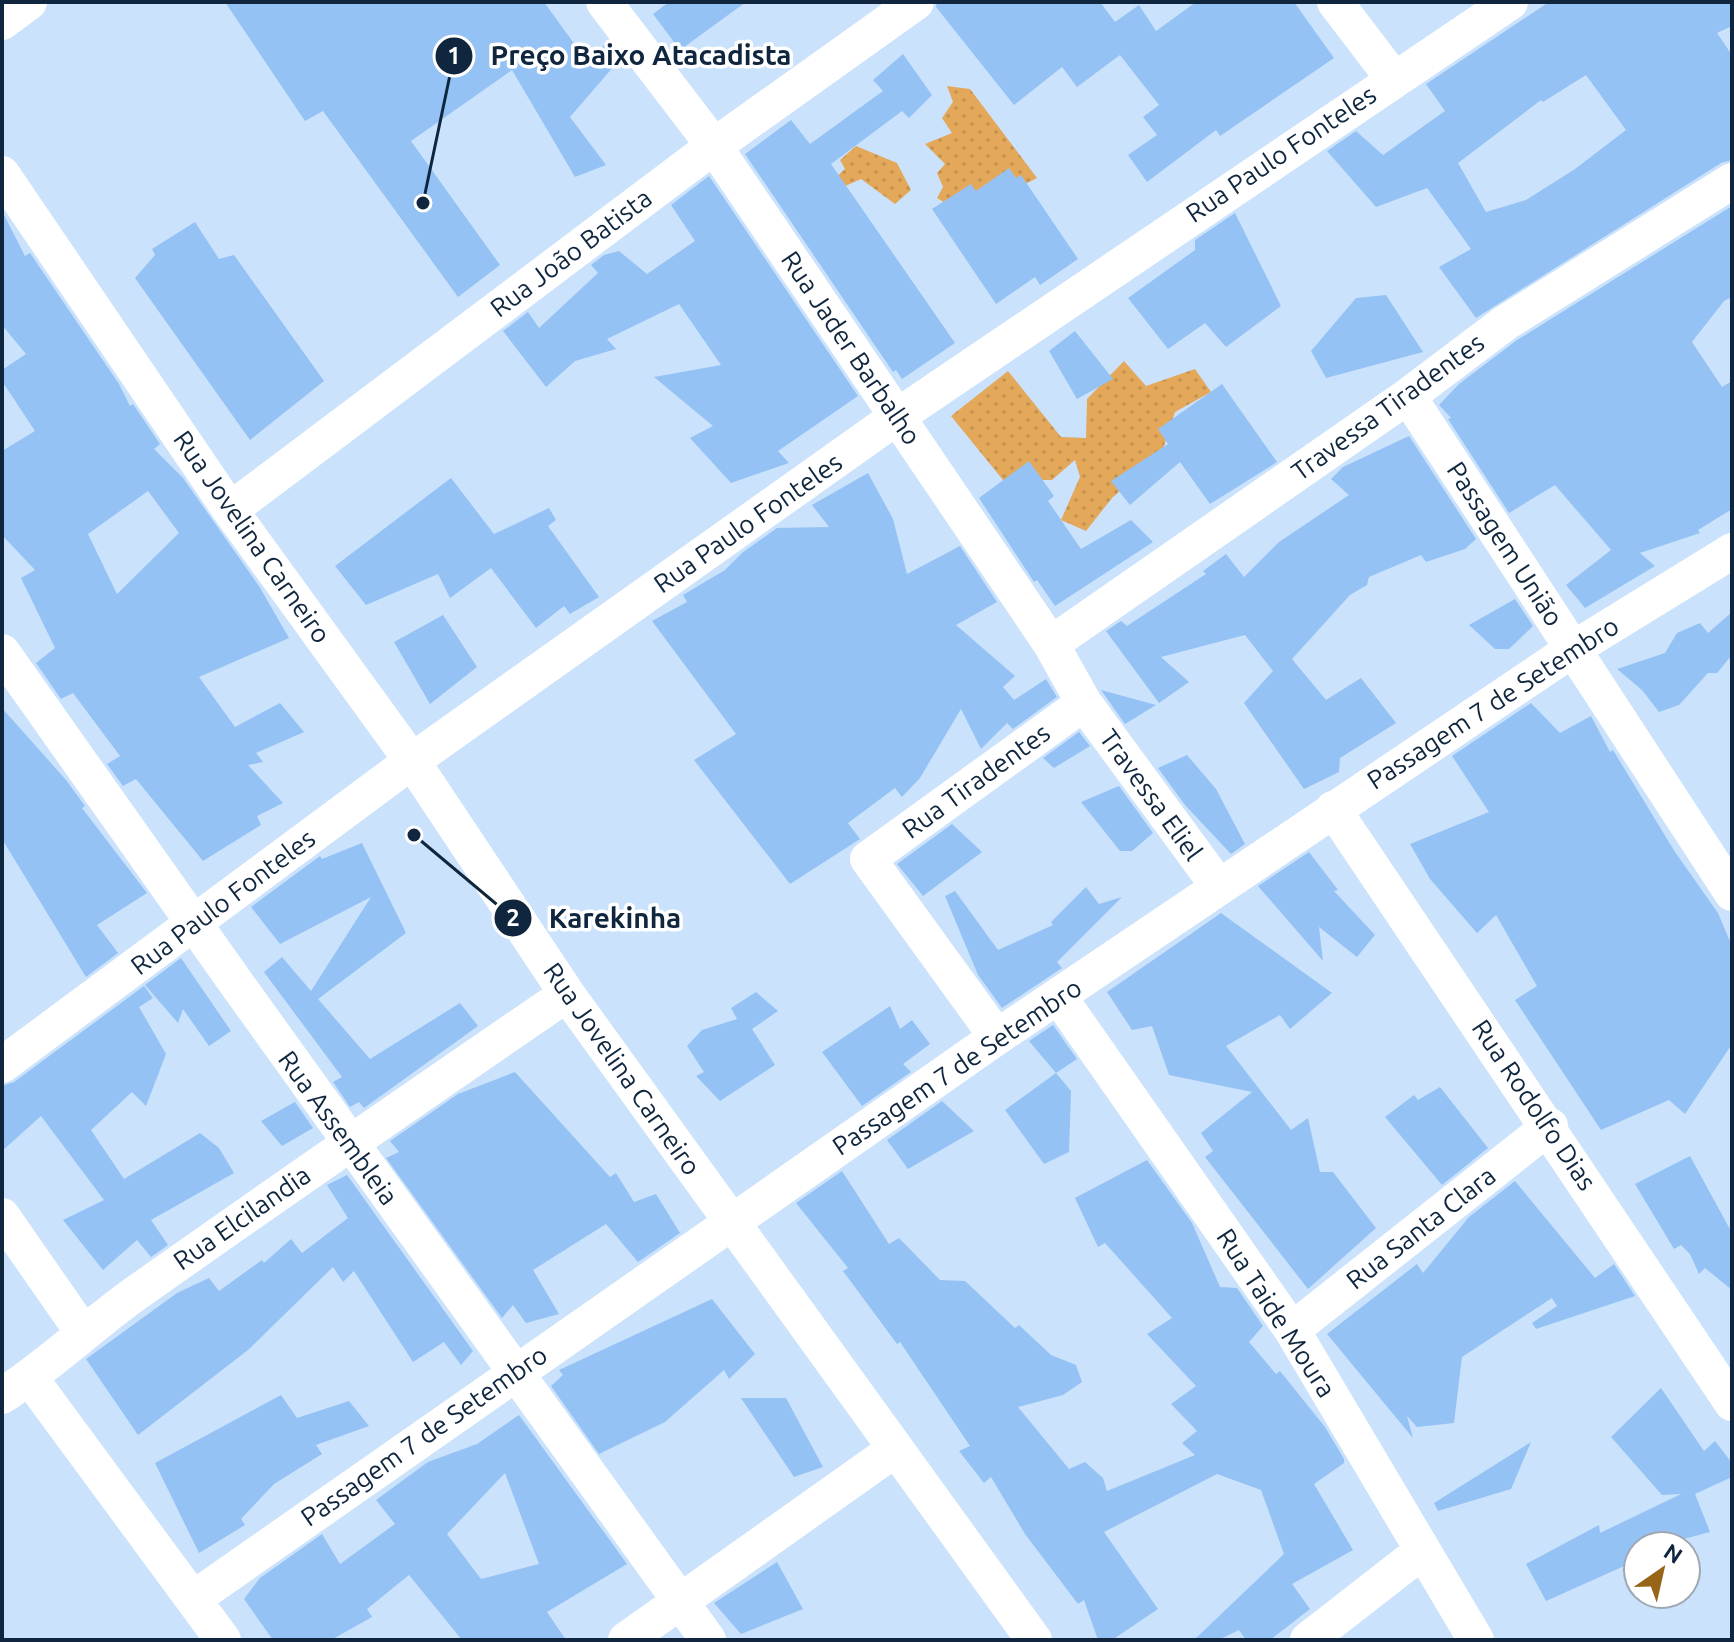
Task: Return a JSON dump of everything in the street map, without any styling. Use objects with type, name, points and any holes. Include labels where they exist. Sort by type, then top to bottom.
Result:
[{"type":"street","points":[[2,22],[29,2]]},
{"type":"street","name":"Rua Jader Barbalho","points":[[604,2],[714,146],[1051,644],[1084,703]]},
{"type":"street","name":"Rua João Batista","points":[[230,510],[714,146],[916,2]]},
{"type":"street","points":[[1335,2],[1393,78]]},
{"type":"street","name":"Rua Paulo Fonteles","points":[[2,1065],[412,761],[898,416],[1393,78],[1510,2]]},
{"type":"street","name":"Rua Jovelina Carneiro","points":[[2,174],[230,510],[412,761],[567,994],[1034,1640]]},
{"type":"street","name":"Travessa Tiradentes","points":[[1051,644],[1408,396],[1505,323],[1732,181]]},
{"type":"street","name":"Passagem União","points":[[1408,396],[1732,893]]},
{"type":"street","name":"Passagem 7 de Setembro","points":[[193,1599],[516,1370],[997,1037],[1573,649],[1732,551]]},
{"type":"street","name":"Rua Assembleia","points":[[2,652],[348,1144],[516,1370],[708,1640]]},
{"type":"street","name":"Rua Tiradentes","points":[[997,1037],[868,859],[1084,703]]},
{"type":"street","name":"Travessa Eliel","points":[[1084,703],[1219,887]]},
{"type":"street","name":"Rua Rodolfo Dias","points":[[1333,809],[1550,1126],[1732,1403]]},
{"type":"street","name":"Rua Elcilandia","points":[[16,1387],[82,1331],[567,994]]},
{"type":"street","name":"Rua Taide Moura","points":[[1059,997],[1292,1330],[1476,1640]]},
{"type":"street","name":"Rua Santa Clara","points":[[1292,1330],[1550,1126]]},
{"type":"street","points":[[2,1216],[82,1331]]},
{"type":"street","points":[[16,1387],[193,1599],[220,1639]]},
{"type":"street","points":[[626,1640],[894,1450]]},
{"type":"street","points":[[1308,1640],[1421,1552]]},
{"type":"shaded area","points":[[947,86],[970,89],[1037,178],[965,215],[937,198],[943,187],[937,173],[945,164],[925,144],[952,133],[942,118],[953,102]]},
{"type":"shaded area","points":[[856,146],[897,163],[911,190],[895,204],[861,179],[843,187],[836,177],[845,169],[840,160]]},
{"type":"shaded area","points":[[1124,361],[1146,386],[1195,369],[1211,392],[1175,412],[1162,452],[1112,498],[1086,531],[1061,520],[1080,477],[1075,460],[1052,480],[1003,480],[951,416],[1008,371],[1061,437],[1086,438],[1087,399]]},
{"type":"building","points":[[225,2],[544,2],[586,60],[608,42],[621,58],[570,117],[606,165],[575,177],[512,70],[411,141],[500,265],[458,297],[323,111],[305,121]]},
{"type":"building","points":[[669,2],[746,2],[680,50],[653,14]]},
{"type":"building","points":[[937,2],[1100,2],[1115,22],[1139,5],[1156,31],[1196,2],[1294,2],[1334,58],[1220,136],[1216,130],[1147,182],[1128,155],[1157,135],[1143,117],[1159,105],[1120,55],[1077,87],[1062,67],[1014,105],[936,7]]},
{"type":"building","points":[[1549,2],[1732,2],[1732,26],[1717,33],[1732,55],[1732,160],[1721,163],[1476,318],[1439,267],[1471,249],[1427,188],[1376,207],[1327,151],[1356,131],[1383,155],[1445,111],[1426,84]],"holes":[[[1586,75],[1626,130],[1575,169],[1526,200],[1486,212],[1458,163],[1541,100],[1543,102]]]},
{"type":"building","points":[[903,54],[932,95],[909,118],[902,111],[831,164],[955,343],[902,379],[896,370],[893,372],[745,154],[791,120],[810,144],[883,91],[873,80]]},
{"type":"building","points":[[1009,168],[1016,178],[1021,175],[1078,259],[1040,285],[1035,277],[996,304],[932,209],[971,184],[976,191]]},
{"type":"building","points":[[709,176],[858,396],[778,451],[789,463],[731,483],[690,438],[713,426],[654,377],[721,365],[679,304],[607,339],[616,349],[575,361],[546,387],[503,331],[528,312],[539,328],[598,273],[591,265],[604,255],[619,251],[647,274],[695,241],[671,205]]},
{"type":"building","points":[[1732,206],[1732,297],[1724,301],[1692,342],[1722,387],[1732,381],[1732,509],[1698,530],[1700,533],[1640,553],[1655,566],[1585,608],[1566,585],[1611,550],[1555,485],[1509,513],[1448,419],[1451,418],[1439,405],[1459,384],[1517,340]]},
{"type":"building","points":[[2,211],[25,256],[30,253],[119,384],[130,406],[133,404],[160,444],[154,449],[183,478],[259,586],[289,638],[199,677],[235,727],[280,703],[304,732],[256,753],[263,762],[248,765],[283,803],[257,816],[261,825],[203,861],[136,779],[123,786],[107,764],[120,756],[73,693],[61,699],[36,663],[55,648],[21,578],[35,570],[2,535],[2,451],[35,431],[2,381],[2,370],[26,354],[2,325]],"holes":[[[148,491],[179,533],[117,594],[88,534]]]},
{"type":"building","points":[[1235,213],[1281,306],[1226,347],[1205,323],[1168,349],[1128,298],[1195,250],[1195,240]]},
{"type":"building","points":[[195,222],[219,259],[234,255],[324,381],[250,440],[135,278],[155,255],[152,249]]},
{"type":"building","points":[[1386,295],[1423,352],[1326,378],[1311,351],[1356,298]]},
{"type":"building","points":[[1075,331],[1113,379],[1077,399],[1049,351]]},
{"type":"building","points":[[1222,384],[1277,462],[1210,504],[1180,462],[1130,505],[1111,481],[1168,444],[1158,429]]},
{"type":"building","points":[[1409,436],[1476,539],[1465,549],[1426,562],[1421,555],[1369,577],[1367,585],[1350,595],[1292,659],[1326,700],[1361,678],[1396,723],[1340,758],[1339,772],[1304,789],[1244,703],[1273,671],[1245,635],[1161,657],[1189,682],[1159,703],[1106,631],[1121,621],[1127,626],[1206,574],[1203,571],[1226,554],[1244,577],[1279,542],[1349,495],[1331,479],[1343,467]]},
{"type":"building","points":[[1029,461],[1054,496],[1048,501],[1081,549],[1131,520],[1153,542],[1055,606],[1037,580],[1034,582],[979,498]]},
{"type":"building","points":[[868,473],[893,519],[907,574],[960,546],[997,602],[956,625],[1015,676],[1003,687],[1014,700],[1046,679],[1057,697],[1013,729],[1007,723],[981,749],[961,709],[920,778],[902,797],[895,788],[848,823],[860,839],[790,884],[694,760],[736,734],[652,621],[687,602],[683,595],[725,570],[742,553],[777,528],[829,527],[812,505]]},
{"type":"building","points":[[451,478],[494,534],[549,508],[556,520],[548,526],[599,597],[570,614],[564,606],[536,628],[491,568],[450,598],[438,574],[366,605],[335,566]]},
{"type":"building","points":[[1515,599],[1533,626],[1509,649],[1495,649],[1469,625]]},
{"type":"building","points":[[1732,612],[1732,655],[1717,673],[1708,673],[1679,705],[1659,712],[1642,690],[1617,669],[1665,653],[1677,633],[1700,623],[1708,633]]},
{"type":"building","points":[[443,615],[477,667],[430,704],[394,642]]},
{"type":"building","points":[[1101,690],[1156,705],[1125,724]]},
{"type":"building","points":[[1531,703],[1560,733],[1591,716],[1610,752],[1613,750],[1675,852],[1718,913],[1732,946],[1732,1044],[1685,1114],[1669,1100],[1601,1130],[1515,1000],[1537,986],[1496,915],[1477,933],[1430,879],[1410,844],[1489,812],[1452,756]]},
{"type":"building","points":[[2,708],[66,780],[85,806],[82,808],[147,893],[97,925],[118,953],[86,977],[2,839]]},
{"type":"building","points":[[1079,732],[1090,746],[1054,768],[1043,758]]},
{"type":"building","points":[[1187,755],[1216,789],[1245,844],[1231,854],[1185,805],[1158,768]]},
{"type":"building","points":[[1119,786],[1153,833],[1132,851],[1120,851],[1081,802]]},
{"type":"building","points":[[952,824],[982,852],[923,896],[897,864]]},
{"type":"building","points":[[362,843],[406,933],[318,999],[370,1059],[460,1003],[478,1026],[364,1108],[359,1102],[350,1107],[333,1082],[342,1077],[264,972],[282,957],[311,991],[371,897],[280,944],[251,907],[320,856],[322,859]]},
{"type":"building","points":[[1309,852],[1338,890],[1334,891],[1375,935],[1357,957],[1319,927],[1323,961],[1258,886]]},
{"type":"building","points":[[1086,887],[1099,904],[1122,897],[1057,962],[1062,968],[1002,1008],[978,975],[945,896],[955,891],[998,950],[1053,925],[1051,922]]},
{"type":"building","points":[[1221,913],[1332,993],[1290,1029],[1280,1015],[1226,1046],[1291,1130],[1308,1118],[1320,1172],[1333,1172],[1376,1228],[1308,1289],[1205,1157],[1213,1151],[1201,1133],[1252,1092],[1169,1075],[1152,1026],[1132,1030],[1107,992]]},
{"type":"building","points":[[181,958],[231,1031],[209,1046],[183,1009],[178,1023],[145,985]]},
{"type":"building","points":[[144,986],[153,998],[139,1007],[166,1054],[146,1106],[132,1092],[91,1130],[124,1179],[200,1133],[219,1148],[234,1173],[151,1220],[168,1245],[151,1257],[137,1240],[103,1270],[63,1220],[104,1200],[41,1116],[2,1151],[2,1086],[14,1082]]},
{"type":"building","points":[[756,992],[778,1011],[752,1029],[775,1065],[720,1101],[696,1076],[704,1072],[687,1046],[702,1030],[737,1019],[731,1008]]},
{"type":"building","points":[[890,1006],[900,1029],[912,1020],[930,1044],[903,1064],[911,1072],[862,1106],[822,1052]]},
{"type":"building","points":[[1053,1025],[1077,1059],[1056,1073],[1029,1041]]},
{"type":"building","points":[[515,1072],[610,1177],[616,1173],[634,1202],[656,1194],[680,1233],[638,1262],[606,1224],[533,1270],[559,1314],[526,1323],[513,1305],[502,1318],[386,1158],[399,1152],[390,1141],[458,1094]]},
{"type":"building","points":[[1056,1073],[1071,1091],[1069,1152],[1044,1164],[1005,1110]]},
{"type":"building","points":[[1440,1087],[1488,1148],[1442,1185],[1385,1117],[1414,1095],[1418,1100]]},
{"type":"building","points":[[942,1101],[974,1131],[908,1169],[887,1140]]},
{"type":"building","points":[[295,1102],[313,1128],[282,1146],[261,1121]]},
{"type":"building","points":[[1690,1156],[1732,1233],[1732,1290],[1705,1268],[1699,1274],[1690,1254],[1681,1245],[1674,1249],[1635,1184]]},
{"type":"building","points":[[1147,1160],[1192,1223],[1220,1287],[1237,1288],[1263,1326],[1249,1342],[1276,1374],[1280,1371],[1325,1427],[1344,1459],[1344,1463],[1314,1484],[1353,1550],[1292,1584],[1310,1609],[1270,1640],[1246,1640],[1239,1630],[1218,1640],[1194,1640],[1284,1554],[1261,1490],[1217,1474],[1104,1532],[1158,1609],[1112,1640],[1098,1640],[1084,1600],[1078,1604],[1025,1534],[991,1477],[984,1483],[959,1451],[970,1446],[900,1342],[897,1344],[843,1271],[848,1268],[796,1203],[842,1171],[889,1244],[899,1238],[940,1280],[965,1281],[1015,1328],[1019,1325],[1051,1355],[1076,1365],[1082,1382],[1063,1395],[1018,1407],[1069,1469],[1085,1462],[1103,1478],[1107,1491],[1195,1455],[1182,1443],[1197,1431],[1171,1404],[1196,1386],[1147,1334],[1172,1318],[1105,1243],[1098,1247],[1075,1198]]},
{"type":"building","points":[[347,1175],[473,1351],[461,1365],[444,1342],[413,1362],[354,1271],[343,1282],[333,1267],[248,1350],[138,1435],[86,1359],[177,1293],[209,1278],[219,1291],[262,1260],[264,1263],[291,1239],[302,1253],[348,1218],[327,1185]]},
{"type":"building","points":[[1515,1181],[1595,1278],[1614,1264],[1635,1296],[1536,1329],[1532,1323],[1557,1306],[1552,1298],[1462,1357],[1454,1423],[1417,1427],[1407,1416],[1413,1438],[1327,1334],[1417,1264],[1423,1273],[1469,1217]]},
{"type":"building","points":[[712,1299],[755,1354],[729,1379],[724,1370],[665,1422],[599,1454],[551,1386],[563,1375],[559,1370]]},
{"type":"building","points":[[1661,1388],[1704,1451],[1715,1441],[1732,1463],[1732,1477],[1695,1494],[1710,1532],[1622,1530],[1622,1567],[1546,1601],[1526,1564],[1599,1525],[1600,1533],[1681,1494],[1662,1495],[1611,1437]]},
{"type":"building","points":[[281,1395],[297,1418],[349,1401],[369,1426],[316,1445],[322,1454],[274,1484],[241,1519],[245,1525],[199,1553],[155,1463]]},
{"type":"building","points":[[741,1398],[786,1398],[823,1467],[794,1477]]},
{"type":"building","points":[[519,1415],[627,1564],[547,1612],[566,1640],[462,1640],[409,1575],[367,1609],[372,1617],[331,1640],[273,1640],[244,1599],[260,1578],[322,1534],[340,1564],[395,1524],[376,1500],[428,1462],[477,1444]],"holes":[[[505,1473],[539,1564],[481,1579],[447,1534]]]},
{"type":"building","points":[[1531,1442],[1511,1489],[1438,1511],[1434,1503]]},
{"type":"building","points":[[777,1562],[803,1609],[741,1634],[714,1603]]},
{"type":"place","name":"Preço Baixo Atacadista","points":[[423,203]]},
{"type":"place","name":"Karekinha","points":[[414,835]]}]
